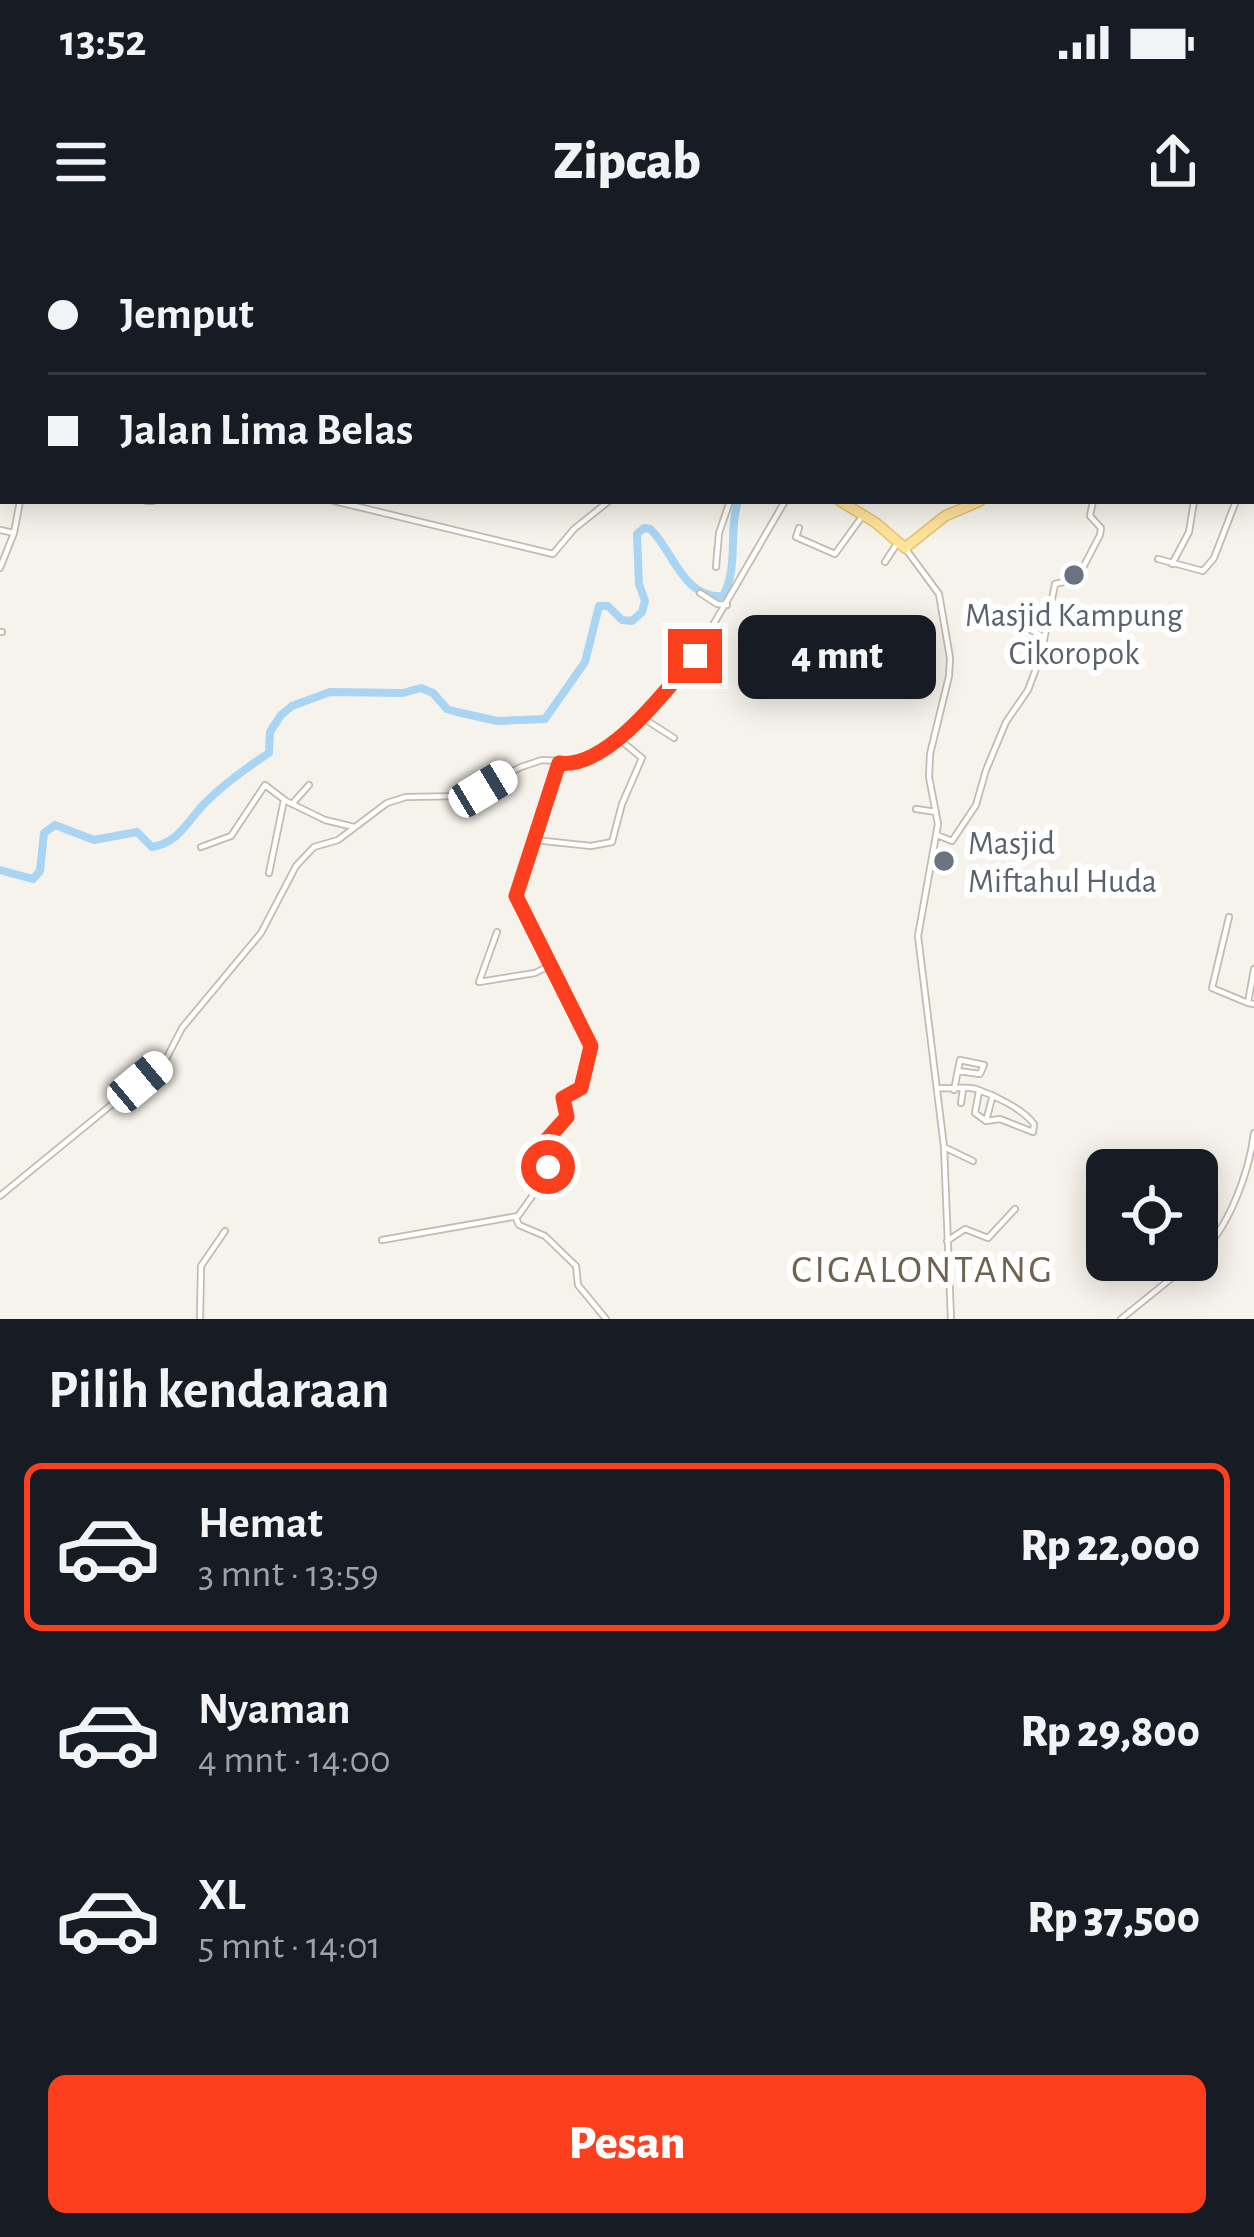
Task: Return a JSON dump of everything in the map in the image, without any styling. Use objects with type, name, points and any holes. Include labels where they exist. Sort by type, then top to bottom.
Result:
[{"type":"main road","points":[[845,504],[901,545],[973,504]]},
{"type":"street","points":[[0,568],[19,504]]},
{"type":"street","points":[[346,504],[554,554],[574,529],[605,504]]},
{"type":"street","points":[[716,567],[719,533],[729,504]]},
{"type":"street","points":[[0,1196],[165,1061],[182,1028],[261,933],[306,854],[338,840],[388,803],[406,797],[464,796],[521,766],[542,760],[575,762],[619,739],[643,718],[695,656],[783,504]]},
{"type":"street","points":[[937,835],[952,841],[976,806],[1007,719],[1028,690],[1041,655],[1056,583],[1077,579],[1102,532],[1090,516],[1092,504]]},
{"type":"street","points":[[1172,564],[1189,530],[1193,504]]},
{"type":"street","points":[[1158,559],[1199,572],[1208,566],[1236,504]]},
{"type":"street","points":[[799,528],[796,537],[835,554],[863,514]]},
{"type":"street","points":[[0,530],[14,533]]},
{"type":"street","points":[[885,562],[901,545],[939,594],[949,643],[950,672],[928,764],[937,835],[918,936],[944,1147],[950,1317],[941,1319]]},
{"type":"street","points":[[700,593],[727,605]]},
{"type":"street","points":[[1024,626],[1042,636]]},
{"type":"street","points":[[643,718],[674,738]]},
{"type":"street","points":[[535,840],[591,846],[613,842],[627,790],[642,758],[619,739]]},
{"type":"street","points":[[382,1240],[516,1217],[543,1181],[550,1157],[541,1146],[567,1117],[563,1098],[581,1088],[590,1042],[516,896],[559,763]]},
{"type":"street","points":[[201,847],[231,836],[265,785],[326,820],[354,826]]},
{"type":"street","points":[[269,873],[279,812],[309,785]]},
{"type":"street","points":[[916,809],[937,814]]},
{"type":"street","points":[[1238,926],[1228,920],[1212,988],[1251,1003],[1254,969]]},
{"type":"street","points":[[497,932],[479,982],[535,973],[549,966]]},
{"type":"street","points":[[958,1071],[961,1103]]},
{"type":"street","points":[[937,1088],[979,1091],[1030,1118],[1035,1129],[1030,1133],[1000,1119],[986,1121],[975,1113],[979,1091]]},
{"type":"street","points":[[986,1121],[992,1098]]},
{"type":"street","points":[[1000,1119],[1004,1103]]},
{"type":"street","points":[[1218,1237],[1249,1170],[1254,1133]]},
{"type":"street","points":[[944,1147],[973,1161]]},
{"type":"street","points":[[947,1241],[969,1229],[988,1238],[1015,1210]]},
{"type":"street","points":[[516,1217],[519,1225],[548,1238],[577,1266],[578,1286],[606,1319]]},
{"type":"street","points":[[200,1319],[201,1266],[225,1231]]},
{"type":"street","points":[[1121,1319],[1168,1281]]},
{"type":"waterway","points":[[0,870],[33,879],[40,871],[44,833],[55,825],[94,840],[137,832],[152,847],[169,841],[220,789],[269,753],[270,732],[281,715],[330,692],[403,693],[421,688],[457,712],[497,721],[545,719],[585,662],[599,606],[608,606],[622,620],[632,621],[642,612],[645,601],[639,584],[637,534],[650,529],[688,582],[709,595],[723,596],[731,573],[738,504]]},
{"type":"place","name":"Masjid Kampung Cikoropok","points":[[1074,575]]},
{"type":"place","name":"Masjid Miftahul Huda","points":[[944,861]]},
{"type":"district","name":"CIGALONTANG","points":[[923,1268]]},
{"type":"route","points":[[548,1167],[550,1157],[541,1146],[567,1117],[563,1098],[581,1088],[591,1046],[524,918],[517,887],[559,763],[575,762],[628,733],[695,656]]}]
